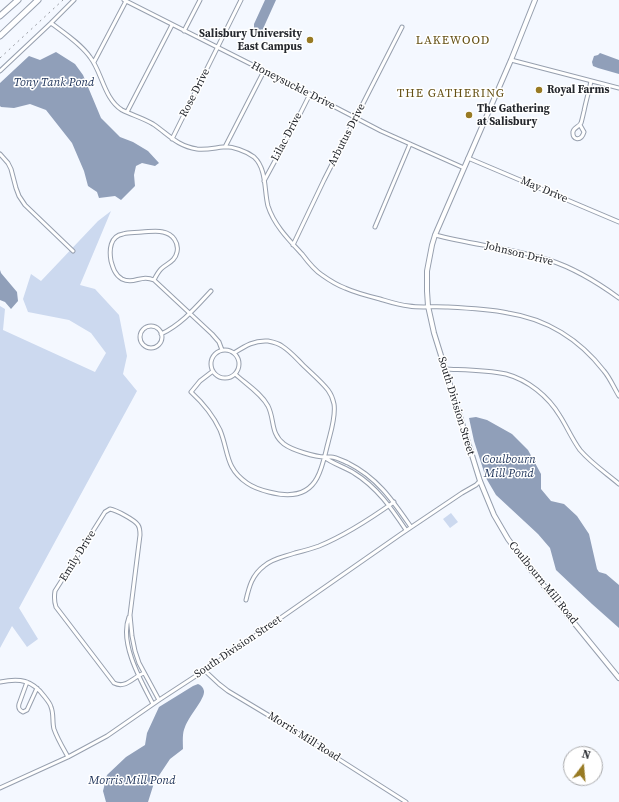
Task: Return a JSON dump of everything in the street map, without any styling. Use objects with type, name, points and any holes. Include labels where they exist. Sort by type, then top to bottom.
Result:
[{"type":"main road","points":[[0,16],[18,0]]},
{"type":"main road","points":[[0,36],[38,0]]},
{"type":"street","points":[[0,71],[51,24],[74,0]]},
{"type":"street","points":[[184,31],[200,0]]},
{"type":"street","name":"Rose Drive","points":[[172,139],[241,0]]},
{"type":"street","name":"South Division Street","points":[[0,788],[68,757],[107,736],[234,651],[406,530],[480,481],[434,333],[428,306],[427,271],[435,235],[511,60],[535,0]]},
{"type":"street","points":[[94,62],[125,1]]},
{"type":"street","name":"Honeysuckle Drive","points":[[125,1],[381,131],[464,168]]},
{"type":"street","points":[[51,24],[76,42],[86,52],[94,62],[101,80],[113,100],[121,109],[152,124],[172,139],[183,145],[194,148],[211,149],[225,147],[238,150],[253,157],[260,167],[264,181],[267,204],[271,214],[293,245],[321,275],[355,292],[401,305],[510,313],[530,318],[567,336],[586,350],[604,371],[619,396]]},
{"type":"street","points":[[127,112],[172,25]]},
{"type":"street","name":"Arbutus Drive","points":[[293,245],[324,180],[402,27]]},
{"type":"street","points":[[511,60],[619,88]]},
{"type":"street","points":[[225,147],[264,71]]},
{"type":"street","points":[[580,124],[584,132],[581,138],[578,139],[573,136],[573,132],[580,124],[591,81]]},
{"type":"street","name":"Lilac Drive","points":[[264,181],[310,94]]},
{"type":"street","points":[[375,227],[410,144]]},
{"type":"street","points":[[0,154],[11,169],[19,196],[25,205],[73,251]]},
{"type":"street","name":"May Drive","points":[[468,158],[619,222]]},
{"type":"street","points":[[154,280],[160,270],[172,262],[176,256],[177,245],[173,238],[167,233],[159,232],[124,234],[115,238],[110,247],[110,254],[114,270],[119,276],[122,279],[130,281],[143,278],[151,278],[154,280],[216,338],[222,350]]},
{"type":"street","name":"Johnson Drive","points":[[435,235],[550,260],[580,273],[619,298]]},
{"type":"street","points":[[161,334],[177,324],[190,313],[211,290]]},
{"type":"street","points":[[149,326],[156,328],[161,334],[159,344],[154,347],[147,347],[140,340],[143,330],[149,326]]},
{"type":"street","points":[[213,371],[200,381],[191,392],[206,407],[214,419],[222,437],[227,456],[232,467],[239,476],[252,486],[259,489],[285,495],[297,494],[309,488],[320,472],[334,419],[335,408],[330,393],[324,385],[286,349],[277,343],[266,341],[254,342],[244,346],[234,353]]},
{"type":"street","points":[[222,350],[227,350],[234,353],[238,357],[240,366],[236,374],[228,378],[219,377],[213,371],[211,366],[212,358],[215,354],[222,350]]},
{"type":"street","points":[[445,369],[506,374],[515,377],[535,388],[542,393],[560,414],[574,442],[581,451],[619,484]]},
{"type":"street","points":[[236,374],[265,401],[269,409],[276,435],[283,443],[292,449],[324,458],[350,470],[367,482],[390,506],[406,530]]},
{"type":"street","points":[[324,458],[331,457],[337,459],[361,471],[387,494],[411,527]]},
{"type":"street","name":"Coulbourn Mill Road","points":[[480,481],[494,515],[508,539],[528,566],[619,678]]},
{"type":"street","points":[[246,600],[248,589],[254,576],[260,569],[270,562],[333,539],[358,526],[394,502]]},
{"type":"street","name":"Emily Drive","points":[[144,673],[138,675],[126,684],[118,685],[114,683],[54,603],[55,591],[105,512],[110,509],[115,510],[137,523],[140,529],[130,615],[132,636],[135,651],[144,673],[159,700]]},
{"type":"street","name":"Emily Drive","points":[[130,615],[127,623],[128,641],[133,662],[153,704]]},
{"type":"street","name":"Morris Mill Road","points":[[204,670],[228,691],[293,730],[406,802]]},
{"type":"street","points":[[0,682],[19,680],[27,682],[37,688],[52,707],[55,730],[68,757]]},
{"type":"street","points":[[27,682],[18,704],[21,711],[23,712],[27,710],[37,688]]},
{"type":"shaded area","points":[[111,211],[80,285],[95,289],[119,315],[127,356],[123,374],[137,391],[19,608],[38,639],[27,647],[12,626],[0,648],[0,306],[5,309],[3,330],[95,372],[106,353],[91,333],[69,320],[28,312],[23,299],[31,274],[41,281],[98,221]]},
{"type":"shaded area","points":[[451,513],[458,522],[450,528],[443,519]]},
{"type":"water","points":[[265,0],[276,0],[262,31],[258,32],[254,29],[254,24]]},
{"type":"water","name":"Tony Tank Pond","points":[[56,52],[75,64],[83,75],[101,118],[120,137],[133,142],[148,151],[159,163],[155,166],[142,163],[136,166],[134,175],[135,186],[121,200],[115,196],[99,198],[97,192],[88,186],[84,171],[72,143],[46,110],[30,104],[14,108],[0,106],[0,83],[29,56],[40,60]]},
{"type":"water","points":[[600,53],[619,60],[619,74],[593,66],[592,62],[594,56]]},
{"type":"water","points":[[0,270],[17,292],[18,301],[11,309],[5,302],[0,300]]},
{"type":"water","name":"Coulbourn Mill Pond","points":[[476,417],[487,420],[512,434],[528,450],[541,474],[541,489],[551,501],[564,504],[577,516],[589,534],[597,569],[599,572],[606,574],[619,585],[619,628],[556,570],[550,548],[538,534],[496,495],[486,478],[474,441],[469,418]]},
{"type":"water","name":"Morris Mill Pond","points":[[198,684],[203,688],[204,694],[184,729],[183,749],[170,759],[154,783],[148,802],[106,802],[103,791],[107,775],[126,757],[145,745],[147,733],[159,707]]},
{"type":"railway","points":[[0,58],[63,0]]},
{"type":"place","name":"Salisbury University East Campus","points":[[310,40]]},
{"type":"place","name":"Royal Farms","points":[[539,90]]},
{"type":"place","name":"The Gathering at Salisbury","points":[[469,115]]},
{"type":"district","name":"LAKEWOOD","points":[[453,41]]},
{"type":"district","name":"THE GATHERING","points":[[451,94]]}]
